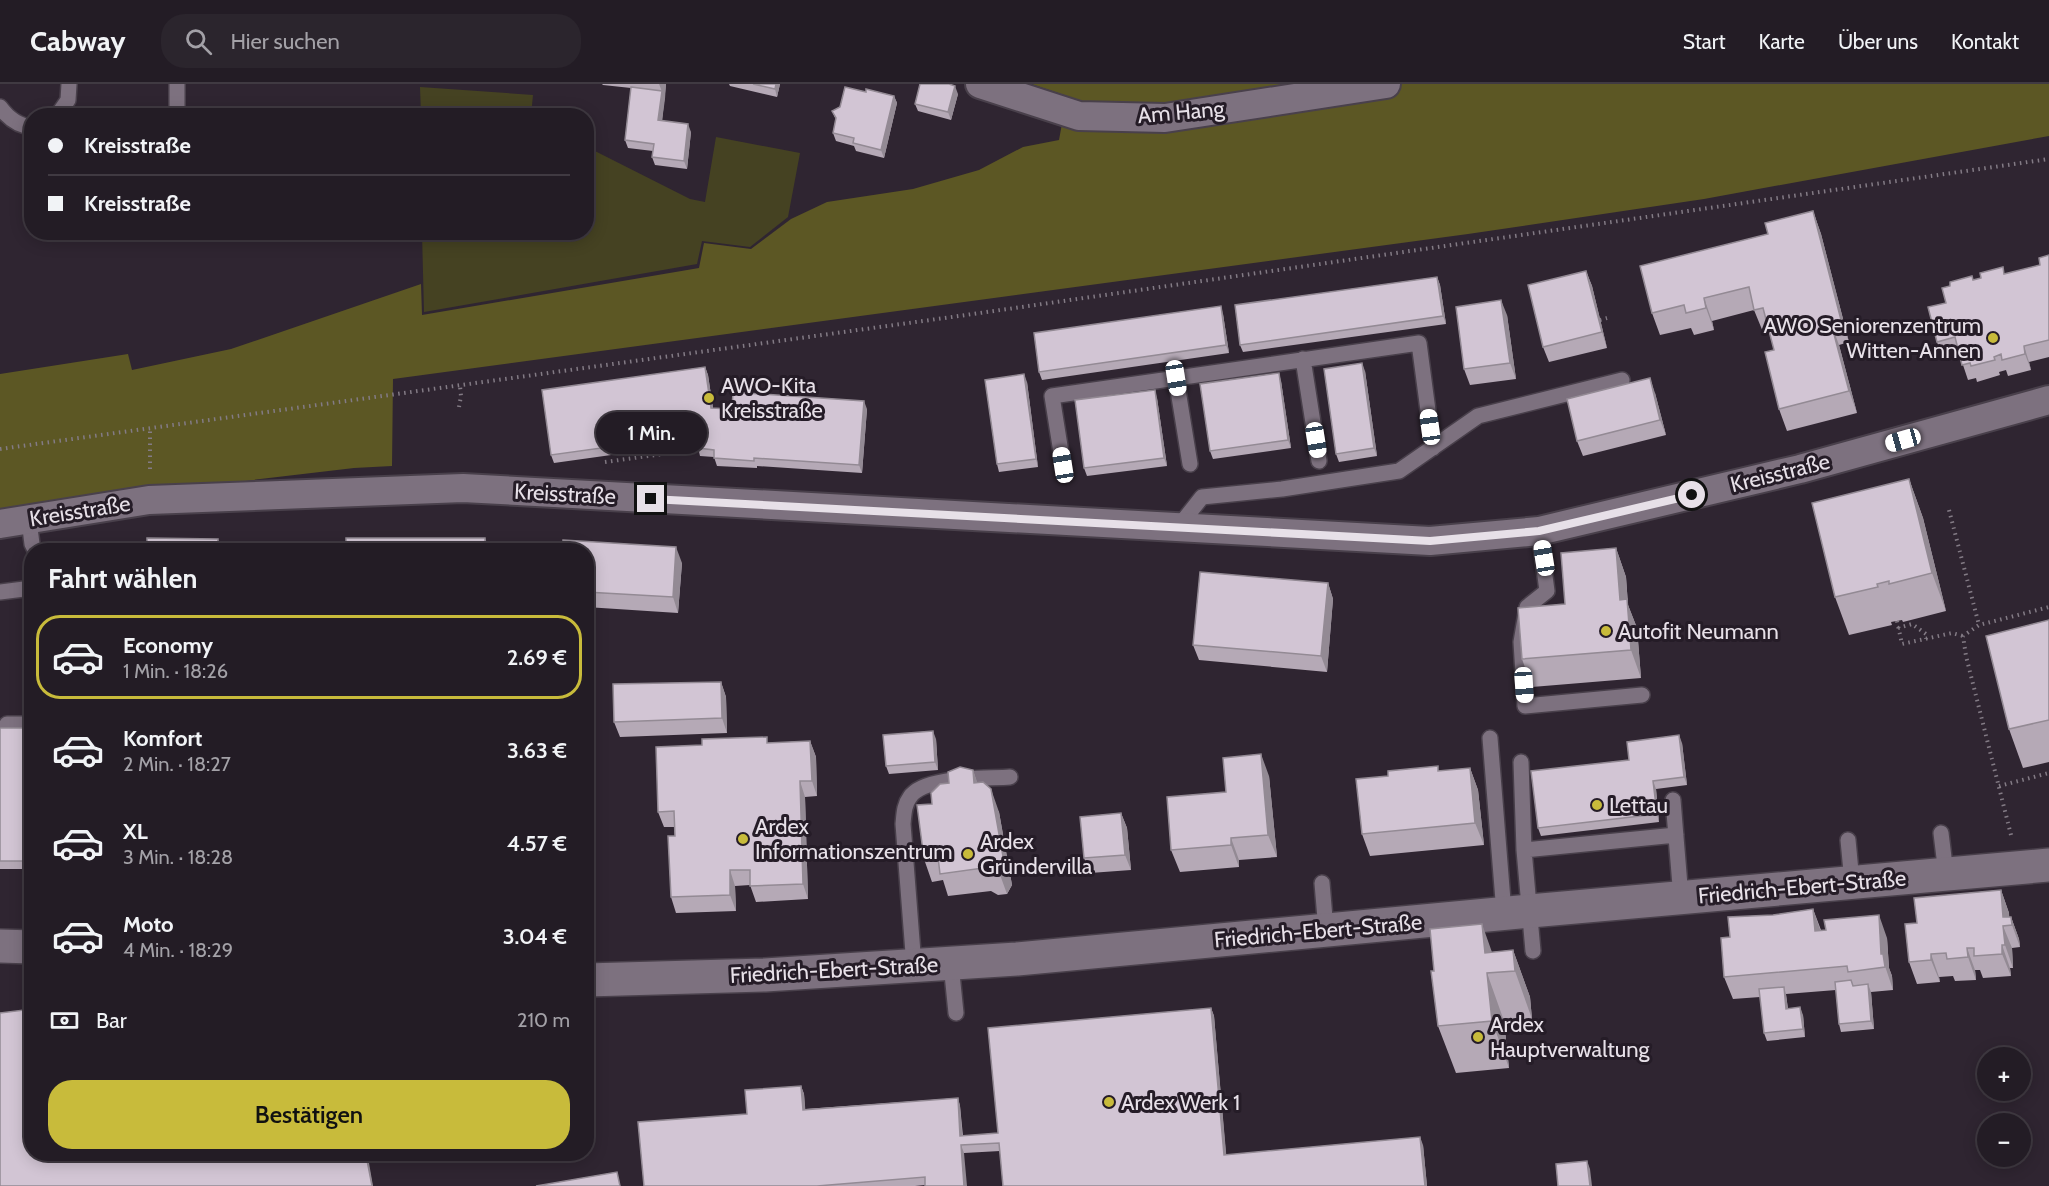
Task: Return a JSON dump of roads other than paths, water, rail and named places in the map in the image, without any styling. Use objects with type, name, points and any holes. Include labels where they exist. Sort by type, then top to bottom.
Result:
[{"type":"street","name":"Am Hang","points":[[980,84],[1079,116],[1165,118],[1386,84]]},
{"type":"street","name":"Kreisstraße","points":[[0,524],[149,500],[463,488],[1430,541],[1539,531],[1800,469],[2049,400]]},
{"type":"street","name":"Friedrich-Ebert-Straße","points":[[594,980],[765,975],[951,964],[2034,866]]},
{"type":"street","points":[[0,946],[24,947]]},
{"type":"lane","points":[[62,108],[68,100],[69,84]]},
{"type":"lane","points":[[177,84],[177,108]]},
{"type":"lane","points":[[0,107],[13,121],[24,126]]},
{"type":"lane","points":[[1063,465],[1052,396],[1419,343],[1433,448]]},
{"type":"lane","points":[[1303,359],[1319,461]]},
{"type":"lane","points":[[1176,378],[1190,464]]},
{"type":"lane","points":[[1179,526],[1202,497],[1282,489],[1399,471],[1478,416],[1623,380]]},
{"type":"lane","points":[[28,520],[33,543]]},
{"type":"lane","points":[[1539,531],[1547,591],[1527,607],[1521,642],[1525,706],[1642,695]]},
{"type":"lane","points":[[0,592],[24,589]]},
{"type":"lane","points":[[7,724],[24,724]]},
{"type":"lane","points":[[1490,738],[1517,912],[1533,951]]},
{"type":"lane","points":[[1517,912],[1524,850],[1521,762]]},
{"type":"lane","points":[[914,966],[903,824],[905,807],[911,795],[933,783],[1010,777]]},
{"type":"lane","points":[[1673,800],[1681,898]]},
{"type":"lane","points":[[1941,832],[1946,874]]},
{"type":"lane","points":[[1524,850],[1676,835]]},
{"type":"lane","points":[[1848,840],[1852,882]]},
{"type":"lane","points":[[1322,883],[1326,930]]},
{"type":"lane","points":[[951,964],[956,1013]]},
{"type":"place","name":"AWO Seniorenzentrum Witten-Annen","points":[[1993,338]]},
{"type":"place","name":"AWO-Kita Kreisstraße","points":[[709,398]]},
{"type":"place","name":"Autofit Neumann","points":[[1606,631]]},
{"type":"place","name":"Lettau","points":[[1597,805]]},
{"type":"place","name":"Ardex Informationszentrum","points":[[743,839]]},
{"type":"place","name":"Ardex Gründervilla","points":[[968,854]]},
{"type":"place","name":"Ardex Hauptverwaltung","points":[[1478,1037]]},
{"type":"place","name":"Ardex Werk 1","points":[[1109,1102]]}]
